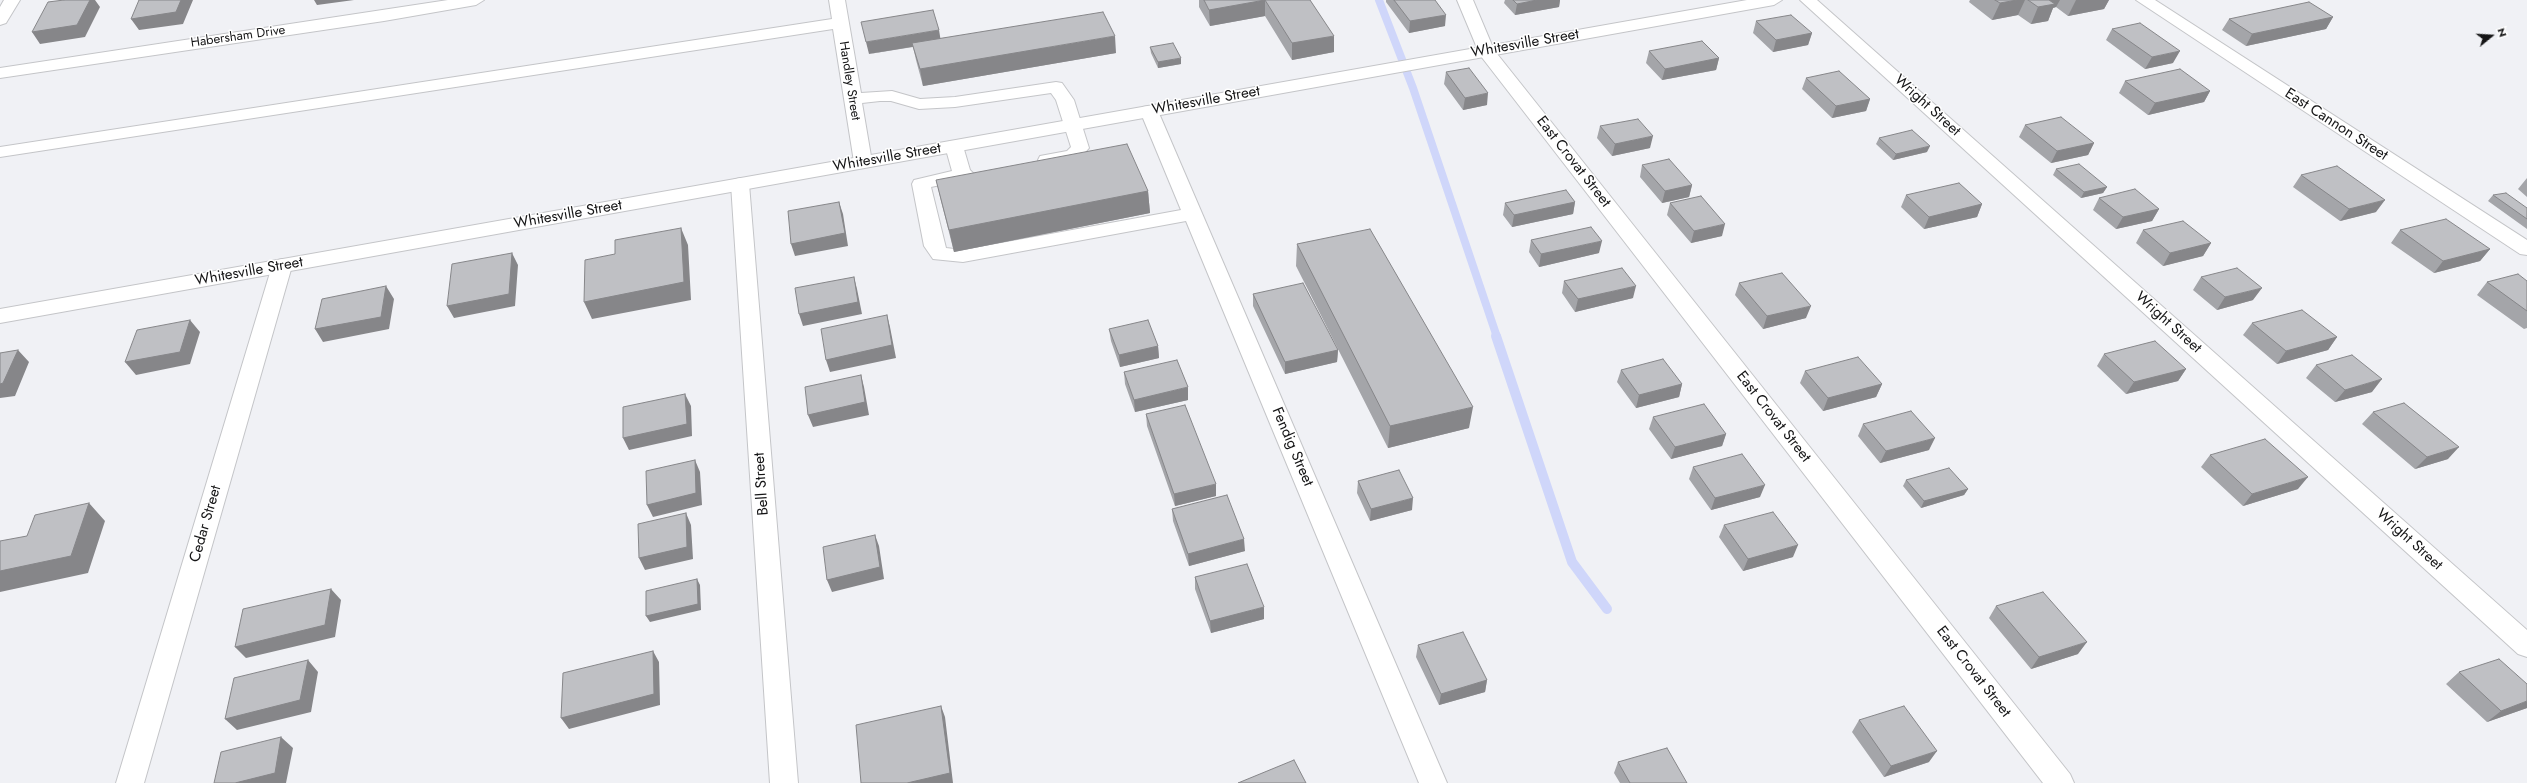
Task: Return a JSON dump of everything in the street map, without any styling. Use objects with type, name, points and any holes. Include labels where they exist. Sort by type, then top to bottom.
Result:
[{"type":"street","points":[[0,20],[12,0]]},
{"type":"street","name":"Habersham Drive","points":[[0,73],[384,16],[476,0]]},
{"type":"street","name":"Handley Street","points":[[837,0],[863,162]]},
{"type":"street","name":"East Crovat Street","points":[[1464,0],[1486,51],[2060,783]]},
{"type":"street","name":"Whitesville Street","points":[[0,316],[1774,0]]},
{"type":"street","name":"Wright Street","points":[[1808,0],[2527,646]]},
{"type":"street","name":"East Cannon Street","points":[[2144,0],[2527,249]]},
{"type":"street","points":[[0,152],[840,23]]},
{"type":"street","points":[[852,99],[892,96],[919,104],[955,102],[1056,87],[1065,100],[1080,148],[1079,152],[1073,155],[1028,163]]},
{"type":"street","name":"Fendig Street","points":[[1149,111],[1433,783]]},
{"type":"street","points":[[954,146],[962,175]]},
{"type":"street","points":[[984,171],[921,184],[934,246],[940,254],[963,256],[1193,214]]},
{"type":"street","name":"Bell Street","points":[[740,184],[784,783]]},
{"type":"street","name":"Cedar Street","points":[[130,783],[282,266]]},
{"type":"building","points":[[64,0],[90,0],[77,25],[32,32],[48,2]]},
{"type":"building","points":[[139,0],[181,0],[176,12],[131,19]]},
{"type":"building","points":[[1204,0],[1265,0],[1209,10]]},
{"type":"building","points":[[1265,0],[1310,0],[1334,36],[1292,43]]},
{"type":"building","points":[[1394,0],[1435,0],[1446,15],[1410,21]]},
{"type":"building","points":[[1513,0],[1537,0],[1517,4]]},
{"type":"building","points":[[1995,0],[2017,0],[2000,3]]},
{"type":"building","points":[[2028,0],[2049,0],[2055,4],[2038,7]]},
{"type":"building","points":[[2309,2],[2333,17],[2252,34],[2229,19]]},
{"type":"building","points":[[933,10],[939,30],[866,42],[861,22]]},
{"type":"building","points":[[1103,12],[1115,36],[920,69],[912,43]]},
{"type":"building","points":[[1791,15],[1812,33],[1776,40],[1756,21]]},
{"type":"building","points":[[2140,23],[2180,51],[2152,57],[2112,29]]},
{"type":"building","points":[[1702,41],[1719,58],[1665,69],[1649,51]]},
{"type":"building","points":[[1173,43],[1181,58],[1158,62],[1150,47]]},
{"type":"building","points":[[1469,68],[1488,93],[1465,98],[1446,72]]},
{"type":"building","points":[[2180,69],[2210,91],[2155,103],[2125,81]]},
{"type":"building","points":[[1839,71],[1870,99],[1836,106],[1806,78]]},
{"type":"building","points":[[2061,117],[2094,143],[2057,151],[2025,125]]},
{"type":"building","points":[[1638,119],[1653,136],[1615,144],[1600,126]]},
{"type":"building","points":[[1912,130],[1930,146],[1896,154],[1879,138]]},
{"type":"building","points":[[1127,144],[1148,191],[949,230],[936,180]]},
{"type":"building","points":[[1669,159],[1692,185],[1665,191],[1642,165]]},
{"type":"building","points":[[2079,164],[2107,187],[2084,192],[2056,169]]},
{"type":"building","points":[[2337,166],[2385,200],[2349,209],[2301,175]]},
{"type":"building","points":[[1959,183],[1982,204],[1929,217],[1906,195]]},
{"type":"building","points":[[2135,189],[2159,209],[2123,217],[2099,198]]},
{"type":"building","points":[[1566,190],[1575,202],[1514,215],[1505,203]]},
{"type":"building","points":[[2506,193],[2527,208],[2527,219],[2493,195]]},
{"type":"building","points":[[1701,196],[1725,224],[1694,231],[1670,203]]},
{"type":"building","points":[[839,202],[845,233],[791,244],[788,211]]},
{"type":"building","points":[[2446,219],[2490,249],[2443,261],[2400,230]]},
{"type":"building","points":[[2183,221],[2211,243],[2170,253],[2143,230]]},
{"type":"building","points":[[1591,227],[1602,241],[1541,254],[1531,240]]},
{"type":"building","points":[[681,228],[684,282],[584,302],[585,260],[615,254],[615,240]]},
{"type":"building","points":[[1370,229],[1473,407],[1390,426],[1297,244]]},
{"type":"building","points":[[512,253],[509,294],[447,306],[452,264]]},
{"type":"building","points":[[1622,268],[1636,286],[1578,299],[1564,281]]},
{"type":"building","points":[[2237,268],[2262,288],[2225,297],[2201,277]]},
{"type":"building","points":[[1782,273],[1811,306],[1767,316],[1739,283]]},
{"type":"building","points":[[2518,274],[2527,281],[2527,311],[2487,282]]},
{"type":"building","points":[[854,277],[858,302],[799,314],[795,288]]},
{"type":"building","points":[[1303,283],[1338,350],[1285,362],[1253,294]]},
{"type":"building","points":[[386,286],[381,317],[315,329],[322,299]]},
{"type":"building","points":[[2302,310],[2337,337],[2286,351],[2252,323]]},
{"type":"building","points":[[887,315],[892,345],[826,360],[821,329]]},
{"type":"building","points":[[190,320],[180,352],[125,362],[137,330]]},
{"type":"building","points":[[1148,320],[1158,346],[1119,355],[1109,329]]},
{"type":"building","points":[[2155,341],[2186,369],[2134,382],[2104,354]]},
{"type":"building","points":[[18,350],[3,383],[0,384],[0,353]]},
{"type":"building","points":[[2352,355],[2382,379],[2345,390],[2316,365]]},
{"type":"building","points":[[1858,357],[1882,384],[1828,398],[1805,371]]},
{"type":"building","points":[[1663,359],[1682,384],[1639,395],[1621,370]]},
{"type":"building","points":[[1177,360],[1188,387],[1134,400],[1124,372]]},
{"type":"building","points":[[861,375],[865,402],[808,415],[805,387]]},
{"type":"building","points":[[685,394],[687,424],[623,438],[623,407]]},
{"type":"building","points":[[2404,403],[2459,447],[2427,457],[2373,412]]},
{"type":"building","points":[[1704,404],[1726,434],[1675,447],[1653,417]]},
{"type":"building","points":[[1185,405],[1216,484],[1174,494],[1146,414]]},
{"type":"building","points":[[1911,411],[1935,438],[1886,451],[1863,424]]},
{"type":"building","points":[[2265,439],[2308,477],[2252,494],[2210,455]]},
{"type":"building","points":[[1742,454],[1765,485],[1715,498],[1693,467]]},
{"type":"building","points":[[695,460],[696,493],[647,505],[646,471]]},
{"type":"building","points":[[1949,468],[1968,489],[1924,501],[1906,480]]},
{"type":"building","points":[[1399,470],[1413,498],[1371,509],[1358,481]]},
{"type":"building","points":[[1227,495],[1244,539],[1188,554],[1172,509]]},
{"type":"building","points":[[89,503],[71,556],[0,571],[0,541],[27,536],[35,515]]},
{"type":"building","points":[[1773,512],[1798,545],[1748,559],[1724,525]]},
{"type":"building","points":[[686,513],[687,547],[639,558],[638,524]]},
{"type":"building","points":[[875,535],[880,567],[827,580],[823,547]]},
{"type":"building","points":[[1247,564],[1264,607],[1210,621],[1195,577]]},
{"type":"building","points":[[697,579],[698,604],[646,616],[646,591]]},
{"type":"building","points":[[331,589],[325,625],[235,647],[243,609]]},
{"type":"building","points":[[2043,592],[2087,642],[2039,657],[1996,606]]},
{"type":"building","points":[[1463,632],[1487,680],[1441,694],[1418,645]]},
{"type":"building","points":[[653,651],[654,694],[561,718],[563,673]]},
{"type":"building","points":[[2499,659],[2527,684],[2527,701],[2501,711],[2459,672]]},
{"type":"building","points":[[308,660],[300,700],[225,719],[234,678]]},
{"type":"building","points":[[941,706],[950,773],[907,783],[861,783],[856,725]]},
{"type":"building","points":[[1904,706],[1937,751],[1891,766],[1859,720]]},
{"type":"building","points":[[281,737],[275,773],[235,783],[214,783],[221,752]]},
{"type":"building","points":[[1667,748],[1687,783],[1630,783],[1618,762]]},
{"type":"building","points":[[1294,760],[1306,783],[1238,783]]},
{"type":"waterway","points":[[1379,0],[1413,88],[1497,337]]},
{"type":"waterway","points":[[1496,336],[1572,562],[1607,609]]}]
